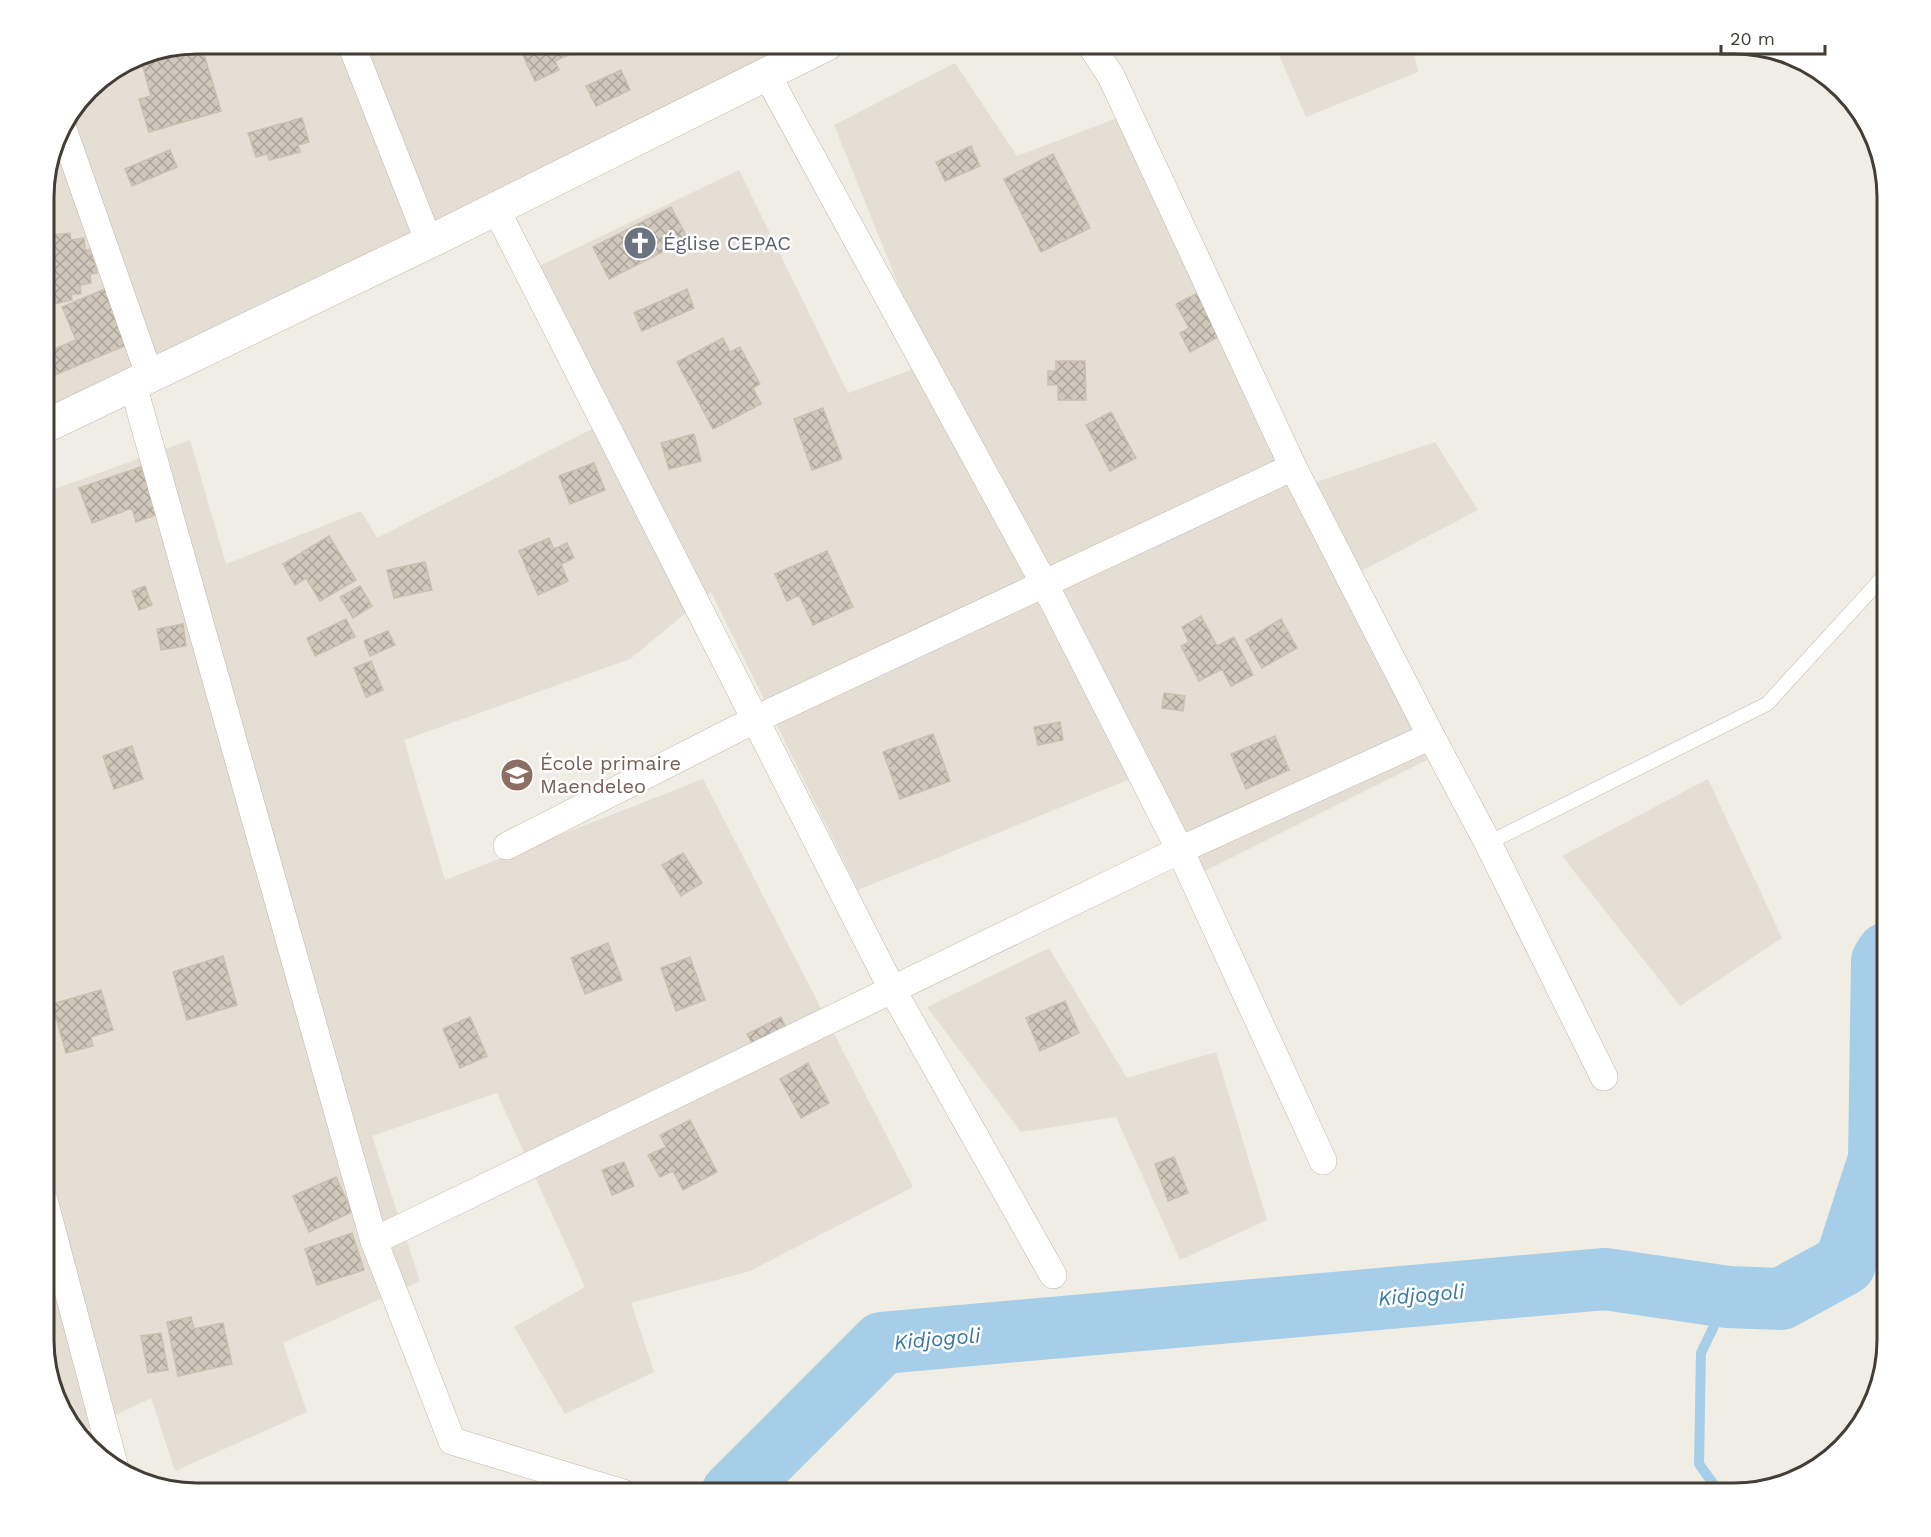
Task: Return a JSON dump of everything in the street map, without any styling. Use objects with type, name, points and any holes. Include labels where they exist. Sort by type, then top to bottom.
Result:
[{"type":"street","points":[[355,54],[429,242]]},
{"type":"street","points":[[54,422],[496,209],[800,54]]},
{"type":"street","points":[[1097,54],[1111,76],[1293,467],[1488,843],[1604,1077]]},
{"type":"street","points":[[766,73],[1045,585],[1180,850],[1323,1161]]},
{"type":"street","points":[[66,140],[141,381],[374,1241],[452,1441],[588,1483]]},
{"type":"street","points":[[496,209],[892,989],[1053,1275]]},
{"type":"street","points":[[507,846],[754,720],[1293,467]]},
{"type":"street","points":[[374,1241],[1180,850],[1431,736]]},
{"type":"street","points":[[54,1238],[111,1454]]},
{"type":"lane","points":[[1488,843],[1767,704],[1877,584]]},
{"type":"shaded area","points":[[188,54],[790,54],[54,435],[55,178],[65,142],[73,125],[103,89],[125,73],[151,62]]},
{"type":"shaded area","points":[[1278,54],[1414,54],[1418,72],[1306,117]]},
{"type":"shaded area","points":[[955,63],[1017,156],[1128,114],[1308,485],[1435,442],[1478,510],[1350,577],[1427,760],[1199,874],[1140,775],[858,890],[711,592],[630,659],[404,740],[445,880],[703,779],[913,1187],[750,1271],[631,1303],[654,1372],[565,1414],[514,1327],[585,1287],[497,1093],[372,1136],[420,1281],[283,1343],[307,1412],[175,1471],[151,1398],[86,1430],[73,1412],[65,1395],[54,1349],[54,489],[190,440],[226,564],[361,511],[377,538],[608,421],[531,270],[739,170],[848,393],[930,363],[834,125]]},
{"type":"shaded area","points":[[1708,779],[1782,938],[1680,1006],[1562,856]]},
{"type":"shaded area","points":[[1049,948],[1127,1078],[1216,1052],[1267,1220],[1180,1260],[1116,1117],[1021,1132],[927,1007]]},
{"type":"building","points":[[204,54],[221,111],[149,132],[139,99],[151,96],[142,65],[169,57]]},
{"type":"building","points":[[522,54],[571,54],[555,61],[559,70],[535,81]]},
{"type":"building","points":[[621,70],[630,90],[596,106],[586,86]]},
{"type":"building","points":[[302,118],[309,142],[298,145],[300,152],[269,160],[267,154],[256,157],[248,133]]},
{"type":"building","points":[[971,146],[980,166],[945,181],[936,162]]},
{"type":"building","points":[[170,150],[177,167],[132,186],[125,169]]},
{"type":"building","points":[[1053,154],[1090,228],[1041,252],[1004,179]]},
{"type":"building","name":"Église CEPAC","points":[[671,207],[688,239],[609,279],[593,247]]},
{"type":"building","points":[[70,233],[71,240],[84,238],[85,250],[92,249],[97,273],[90,274],[91,283],[80,285],[81,294],[71,294],[72,300],[54,304],[54,235]]},
{"type":"building","points":[[112,286],[136,341],[55,375],[54,349],[76,340],[62,307]]},
{"type":"building","points":[[687,289],[694,308],[642,331],[634,313]]},
{"type":"building","points":[[1198,293],[1220,336],[1190,352],[1180,333],[1189,328],[1176,304]]},
{"type":"building","points":[[723,338],[730,352],[740,347],[760,384],[753,388],[761,404],[713,429],[677,362]]},
{"type":"building","points":[[1056,361],[1085,361],[1086,400],[1058,400],[1058,385],[1048,385],[1048,371],[1056,371]]},
{"type":"building","points":[[823,408],[842,459],[812,470],[794,419]]},
{"type":"building","points":[[1111,412],[1136,458],[1110,471],[1086,425]]},
{"type":"building","points":[[694,434],[701,461],[669,469],[661,443]]},
{"type":"building","points":[[594,463],[605,490],[570,504],[559,476]]},
{"type":"building","points":[[141,467],[158,514],[136,522],[132,508],[92,523],[79,488]]},
{"type":"building","points":[[329,536],[356,580],[320,601],[306,578],[295,585],[283,564]]},
{"type":"building","points":[[549,538],[554,549],[567,543],[574,558],[561,564],[568,581],[538,595],[519,551]]},
{"type":"building","points":[[827,551],[853,607],[813,625],[799,595],[787,601],[775,574]]},
{"type":"building","points":[[425,562],[432,590],[394,598],[387,570]]},
{"type":"building","points":[[145,586],[152,605],[139,610],[132,591]]},
{"type":"building","points":[[360,586],[372,606],[353,618],[340,597]]},
{"type":"building","points":[[1201,616],[1217,646],[1234,637],[1253,675],[1231,686],[1222,669],[1199,681],[1181,646],[1189,642],[1182,627]]},
{"type":"building","points":[[346,619],[355,637],[315,656],[307,638]]},
{"type":"building","points":[[1281,619],[1297,648],[1262,668],[1246,640]]},
{"type":"building","points":[[183,624],[186,646],[161,650],[157,629]]},
{"type":"building","points":[[388,631],[395,645],[370,656],[364,641]]},
{"type":"building","points":[[371,661],[383,690],[366,697],[354,668]]},
{"type":"building","points":[[1164,693],[1185,696],[1183,711],[1162,708]]},
{"type":"building","points":[[1060,722],[1063,740],[1038,745],[1034,727]]},
{"type":"building","points":[[933,734],[950,781],[900,799],[883,752]]},
{"type":"building","points":[[1275,736],[1289,770],[1246,789],[1231,754]]},
{"type":"building","points":[[132,746],[143,779],[114,789],[103,756]]},
{"type":"building","points":[[683,853],[702,883],[681,896],[662,865]]},
{"type":"building","points":[[608,943],[622,980],[585,994],[571,958]]},
{"type":"building","points":[[223,956],[237,1005],[187,1020],[173,972]]},
{"type":"building","points":[[690,957],[705,1000],[676,1011],[661,968]]},
{"type":"building","points":[[101,990],[113,1030],[91,1037],[93,1046],[66,1053],[54,1003]]},
{"type":"building","points":[[1065,1001],[1079,1033],[1040,1051],[1026,1018]]},
{"type":"building","points":[[470,1017],[487,1056],[460,1068],[443,1029]]},
{"type":"building","points":[[781,1017],[788,1032],[755,1049],[747,1034]]},
{"type":"building","points":[[808,1063],[829,1103],[801,1118],[780,1079]]},
{"type":"building","points":[[690,1120],[717,1172],[683,1190],[673,1171],[660,1177],[648,1155],[666,1147],[660,1135]]},
{"type":"building","points":[[1174,1157],[1188,1193],[1168,1201],[1155,1164]]},
{"type":"building","points":[[624,1162],[634,1186],[612,1195],[602,1170]]},
{"type":"building","points":[[336,1177],[352,1212],[309,1232],[293,1196]]},
{"type":"building","points":[[352,1233],[364,1270],[317,1285],[305,1249]]},
{"type":"building","points":[[191,1317],[194,1329],[223,1323],[232,1364],[178,1376],[167,1322]]},
{"type":"building","points":[[161,1333],[168,1370],[148,1373],[141,1336]]},
{"type":"waterway","name":"Kidjogoli","points":[[742,1483],[882,1343],[1605,1279],[1728,1297],[1781,1299],[1845,1264],[1877,1165]]},
{"type":"waterway","points":[[1713,1483],[1699,1464],[1701,1353],[1728,1297]]},
{"type":"place","name":"Église CEPAC","points":[[640,243]]},
{"type":"place","name":"École primaire Maendeleo","points":[[517,775]]}]
